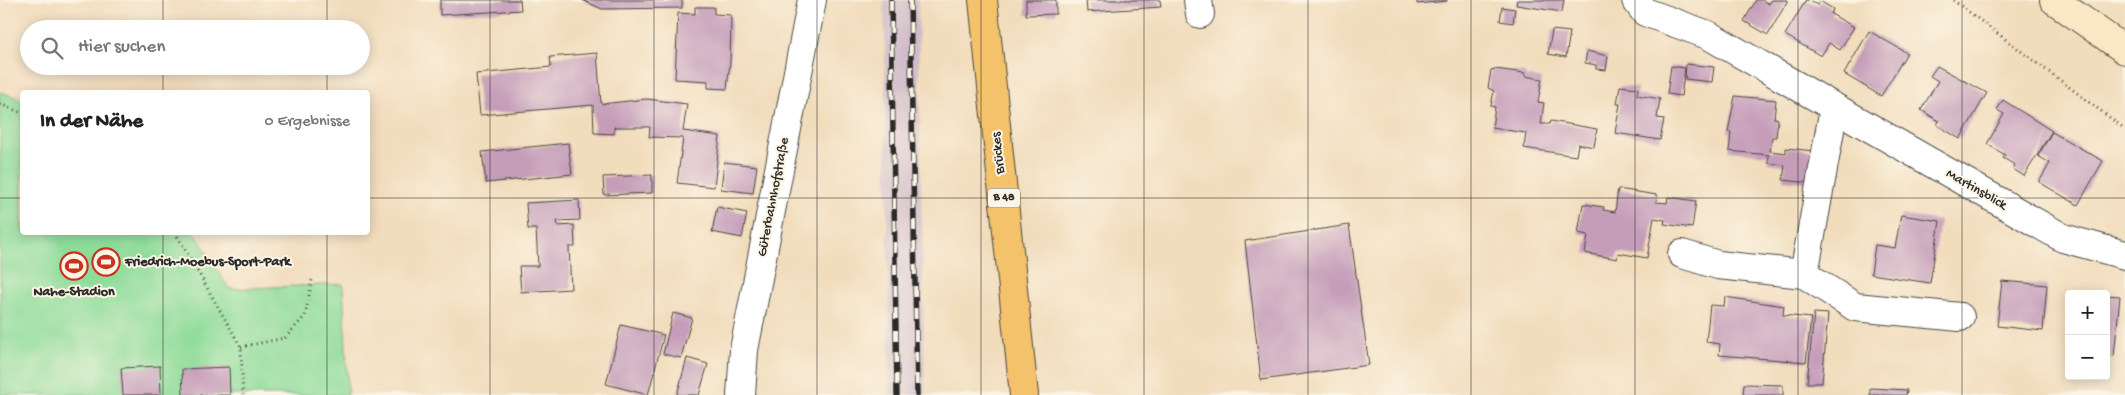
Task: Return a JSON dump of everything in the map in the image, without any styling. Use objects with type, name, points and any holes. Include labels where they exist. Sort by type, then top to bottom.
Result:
[{"type":"main road","name":"Brückes","points":[[983,0],[1024,395]]},
{"type":"street","name":"Güterbahnhofstraße","points":[[741,395],[744,350],[812,0]]},
{"type":"street","name":"Martinsblick","points":[[1636,0],[1645,12],[1708,35],[2063,238],[2125,255]]},
{"type":"street","points":[[2054,0],[2125,50]]},
{"type":"street","points":[[1804,274],[1834,108]]},
{"type":"street","points":[[1682,254],[1718,266],[1804,274],[1854,307],[1960,317]]},
{"type":"path","points":[[1953,0],[2125,129]]},
{"type":"path","points":[[0,104],[20,112]]},
{"type":"path","points":[[177,235],[241,347],[243,395]]},
{"type":"path","points":[[241,347],[285,338],[305,316],[312,280]]},
{"type":"shaded area","points":[[884,0],[918,0],[925,395],[890,395]]},
{"type":"green space","name":"Friedrich-Moebus-Sport-Park","points":[[0,92],[20,98],[20,235],[196,235],[229,289],[343,284],[348,395],[0,395]]},
{"type":"building","points":[[440,0],[520,0],[521,10],[440,15]]},
{"type":"building","points":[[582,0],[682,0],[682,8],[602,9]]},
{"type":"building","points":[[1026,0],[1056,0],[1056,14],[1026,15]]},
{"type":"building","points":[[1086,0],[1160,0],[1161,7],[1087,12]]},
{"type":"building","points":[[1417,0],[1447,0],[1447,1],[1417,4]]},
{"type":"building","points":[[1517,0],[1564,0],[1562,12],[1516,5]]},
{"type":"building","points":[[1756,0],[1762,0],[1769,4],[1772,0],[1788,0],[1768,35],[1744,21]]},
{"type":"building","points":[[1806,0],[1818,5],[1820,1],[1833,9],[1831,14],[1854,27],[1840,50],[1829,43],[1821,56],[1785,35]]},
{"type":"building","points":[[695,7],[714,7],[714,14],[731,15],[730,62],[727,89],[708,88],[708,81],[675,79],[678,13],[695,14]]},
{"type":"building","points":[[1502,7],[1515,9],[1513,23],[1500,21]]},
{"type":"building","points":[[1552,30],[1570,32],[1566,57],[1548,54]]},
{"type":"building","points":[[1869,31],[1907,53],[1881,96],[1844,74]]},
{"type":"building","points":[[1587,51],[1608,56],[1606,70],[1596,69],[1596,65],[1585,63]]},
{"type":"building","points":[[597,53],[601,104],[647,99],[687,104],[683,131],[720,136],[714,187],[677,183],[683,138],[649,137],[650,127],[614,127],[614,134],[594,133],[593,105],[480,115],[476,74],[551,67],[550,57]]},
{"type":"building","points":[[1686,64],[1714,67],[1712,82],[1685,79]]},
{"type":"building","points":[[1671,66],[1685,68],[1681,96],[1667,94]]},
{"type":"building","points":[[1937,66],[1987,93],[1960,139],[1937,125],[1939,121],[1921,110],[1938,81],[1930,76]]},
{"type":"building","points":[[1491,70],[1525,73],[1525,76],[1542,79],[1538,102],[1544,103],[1541,124],[1550,124],[1551,121],[1597,129],[1594,147],[1578,144],[1576,156],[1524,148],[1526,133],[1492,128],[1495,107],[1491,106],[1494,91],[1488,88]]},
{"type":"building","points":[[1620,86],[1638,88],[1637,95],[1660,99],[1657,118],[1664,119],[1660,140],[1615,133],[1620,104],[1617,104]]},
{"type":"building","points":[[1735,96],[1776,100],[1774,118],[1778,119],[1776,137],[1772,137],[1770,151],[1786,153],[1786,148],[1814,151],[1811,183],[1783,180],[1785,165],[1768,163],[1769,155],[1729,151],[1731,132],[1728,132]]},
{"type":"building","points":[[2003,100],[2052,131],[2024,176],[2013,169],[2015,165],[2003,158],[2005,155],[1987,144],[2004,114],[1997,110]]},
{"type":"building","points":[[2052,132],[2103,161],[2078,205],[2039,182],[2050,163],[2038,156]]},
{"type":"building","points":[[568,143],[572,174],[486,183],[482,152]]},
{"type":"building","points":[[724,162],[757,166],[753,193],[721,189]]},
{"type":"building","points":[[652,175],[652,193],[604,195],[603,177]]},
{"type":"building","points":[[1618,189],[1657,195],[1656,202],[1667,203],[1668,197],[1696,201],[1692,228],[1664,224],[1665,220],[1654,218],[1647,258],[1618,253],[1617,259],[1585,253],[1588,235],[1578,233],[1583,204],[1604,207],[1603,210],[1615,212]]},
{"type":"building","points":[[579,200],[580,220],[557,221],[558,226],[574,225],[575,247],[569,247],[571,289],[521,292],[519,266],[538,266],[536,229],[528,229],[526,203]]},
{"type":"building","points":[[717,207],[747,213],[742,238],[712,232]]},
{"type":"building","points":[[1901,215],[1940,221],[1930,283],[1871,274],[1875,245],[1895,248]]},
{"type":"building","points":[[1349,225],[1369,365],[1261,380],[1245,241]]},
{"type":"building","points":[[2002,281],[2047,285],[2043,331],[1997,326]]},
{"type":"building","points":[[2110,295],[2120,296],[2114,356],[2110,356]]},
{"type":"building","points":[[1725,297],[1784,306],[1783,315],[1811,318],[1806,362],[1719,355],[1720,344],[1706,342],[1710,305],[1724,306]]},
{"type":"building","points":[[673,313],[692,318],[681,358],[663,354]]},
{"type":"building","points":[[1814,313],[1828,314],[1822,383],[1807,383]]},
{"type":"building","points":[[621,325],[664,335],[648,395],[606,384]]},
{"type":"building","points":[[687,358],[708,364],[699,395],[677,395]]},
{"type":"building","points":[[160,366],[161,395],[123,395],[121,368]]},
{"type":"building","points":[[229,367],[230,395],[183,395],[182,369]]},
{"type":"building","points":[[1744,384],[1783,385],[1783,395],[1743,395]]},
{"type":"building","points":[[1870,388],[1907,390],[1906,395],[1870,395]]},
{"type":"railway","points":[[891,0],[897,395]]},
{"type":"railway","points":[[910,0],[917,395]]},
{"type":"place","name":"Friedrich-Moebus-Sport-Park","points":[[106,262]]},
{"type":"place","name":"Nahe-Stadion","points":[[74,266]]}]
